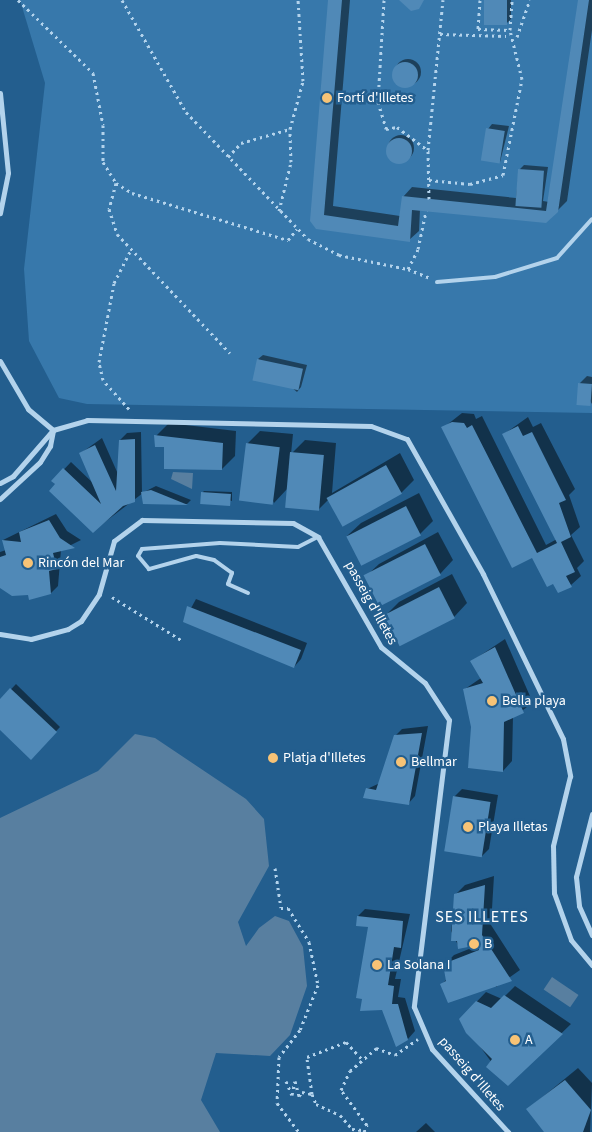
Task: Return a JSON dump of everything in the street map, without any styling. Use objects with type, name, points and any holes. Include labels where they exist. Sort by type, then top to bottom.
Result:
[{"type":"street","points":[[0,93],[8,173],[0,213]]},
{"type":"street","points":[[0,360],[28,408],[53,430]]},
{"type":"street","points":[[0,483],[13,476],[53,430],[94,420],[263,420],[371,426],[407,439],[483,574],[563,738],[570,776],[553,846],[552,879],[563,922],[585,959],[592,965]]},
{"type":"street","points":[[0,499],[40,462],[50,446],[53,430]]},
{"type":"street","points":[[0,634],[31,639],[68,629],[80,620],[99,594],[114,541],[142,520],[293,523],[318,536]]},
{"type":"street","name":"passeig d'Illetes","points":[[318,536],[381,646],[425,683],[449,720],[414,986],[414,1007],[424,1034],[446,1065],[508,1132]]},
{"type":"street","points":[[592,814],[576,877],[579,906],[592,935]]},
{"type":"street","points":[[585,959],[592,959]]},
{"type":"lane","points":[[437,282],[495,277],[557,258],[592,219]]},
{"type":"lane","points":[[248,593],[228,584],[232,573],[214,560],[196,556],[149,569],[138,556],[142,549],[220,543],[298,547],[318,536]]},
{"type":"path","points":[[18,0],[93,73],[103,125],[103,162],[116,183],[132,193],[288,240],[297,229]]},
{"type":"path","points":[[122,0],[186,112],[297,229],[339,255],[408,269],[437,282]]},
{"type":"path","points":[[279,212],[291,162],[290,129],[302,80],[298,0]]},
{"type":"path","points":[[384,0],[378,102],[386,129],[397,127],[428,150]]},
{"type":"path","points":[[429,199],[428,150],[443,0]]},
{"type":"path","points":[[480,0],[478,29],[510,30]]},
{"type":"path","points":[[429,180],[470,184],[503,175],[522,80],[510,30],[512,0]]},
{"type":"path","points":[[517,36],[530,0]]},
{"type":"path","points":[[440,34],[506,36]]},
{"type":"path","points":[[228,157],[241,144],[290,129]]},
{"type":"path","points":[[116,183],[110,222],[130,251],[230,353]]},
{"type":"path","points":[[408,269],[418,249],[426,211]]},
{"type":"path","points":[[129,409],[103,380],[100,362],[114,283],[130,251]]},
{"type":"path","points":[[112,597],[181,640]]},
{"type":"path","points":[[275,868],[280,908],[288,908],[309,942],[318,985],[300,1030],[279,1056],[277,1103],[300,1132]]},
{"type":"path","points":[[362,1060],[346,1042],[307,1057],[312,1094],[316,1104],[340,1115],[352,1129],[363,1131],[366,1125],[341,1090],[350,1071],[376,1048],[395,1055],[424,1034]]},
{"type":"path","points":[[286,1081],[292,1095],[296,1081],[299,1096],[302,1092],[312,1094]]},
{"type":"shaded area","name":"Fortí d'Illetes","points":[[20,0],[592,0],[592,413],[87,404],[59,398],[29,341],[24,269],[45,83]]},
{"type":"shaded area","points":[[173,472],[193,473],[192,489],[171,479]]},
{"type":"shaded area","points":[[135,734],[155,738],[246,799],[264,819],[269,866],[238,922],[246,946],[259,928],[275,916],[289,921],[303,947],[307,986],[290,1035],[270,1056],[216,1053],[201,1100],[220,1132],[0,1132],[0,818],[98,771]]},
{"type":"shaded area","points":[[552,977],[579,995],[570,1007],[544,989]]},
{"type":"building","name":"Fortí d'Illetes","points":[[328,0],[342,0],[324,215],[398,226],[402,196],[546,211],[578,0],[589,0],[558,212],[546,223],[412,210],[410,242],[316,229],[310,221]]},
{"type":"building","points":[[399,0],[424,0],[419,9],[411,11]]},
{"type":"building","points":[[484,0],[507,0],[507,25],[484,25]]},
{"type":"building","points":[[405,62],[414,66],[418,75],[414,84],[405,88],[396,84],[392,75],[396,66]]},
{"type":"building","points":[[486,128],[505,131],[500,164],[481,161]]},
{"type":"building","points":[[399,138],[408,142],[412,151],[408,160],[399,164],[390,160],[386,151],[390,142]]},
{"type":"building","points":[[518,169],[544,171],[541,208],[515,206]]},
{"type":"building","points":[[257,359],[303,369],[298,390],[252,381]]},
{"type":"building","points":[[578,383],[592,384],[590,406],[576,405]]},
{"type":"building","points":[[452,422],[464,423],[467,428],[472,425],[537,553],[557,543],[502,434],[518,426],[523,436],[532,432],[566,500],[559,503],[571,537],[561,542],[575,572],[566,576],[572,587],[558,593],[553,584],[547,587],[532,558],[512,568],[441,427]]},
{"type":"building","points":[[154,435],[223,443],[222,470],[164,469],[164,447],[155,447]]},
{"type":"building","points":[[135,439],[135,502],[123,506],[93,533],[49,491],[55,484],[51,481],[63,468],[101,504],[79,453],[95,445],[116,491],[119,440]]},
{"type":"building","points":[[246,443],[280,447],[273,505],[239,501]]},
{"type":"building","points":[[290,452],[324,455],[319,511],[285,508]]},
{"type":"building","points":[[386,465],[402,494],[343,527],[327,498]]},
{"type":"building","points":[[151,490],[188,505],[143,504],[141,492]]},
{"type":"building","points":[[201,492],[231,494],[230,506],[200,504]]},
{"type":"building","points":[[406,506],[421,535],[361,566],[346,536]]},
{"type":"building","name":"Rincón del Mar","points":[[49,520],[60,538],[75,548],[53,553],[57,569],[49,571],[51,594],[29,600],[28,595],[12,596],[0,588],[0,557],[6,555],[2,540],[21,542],[19,532]]},
{"type":"building","points":[[425,544],[441,575],[379,607],[364,575]]},
{"type":"building","points":[[439,587],[455,618],[400,646],[384,615]]},
{"type":"building","points":[[187,606],[301,650],[294,668],[183,622]]},
{"type":"building","name":"Bella playa","points":[[495,647],[524,713],[504,722],[503,772],[468,768],[471,727],[463,689],[483,683],[470,661]]},
{"type":"building","points":[[10,688],[57,732],[31,760],[0,730],[0,699]]},
{"type":"building","name":"Bellmar","points":[[422,733],[409,805],[363,798],[366,788],[376,790],[394,735]]},
{"type":"building","name":"Playa Illetas","points":[[453,796],[491,802],[482,857],[444,851]]},
{"type":"building","name":"B","points":[[485,885],[482,935],[512,981],[448,1003],[440,984],[446,981],[443,964],[479,950],[478,945],[458,949],[457,941],[451,941],[454,894]]},
{"type":"building","name":"La Solana I","points":[[357,916],[403,921],[401,948],[394,947],[388,985],[394,986],[392,1004],[398,1004],[408,1040],[396,1047],[382,1010],[360,1011],[362,999],[356,998],[368,927],[356,926]]},
{"type":"building","name":"A","points":[[504,995],[563,1034],[508,1086],[486,1067],[492,1059],[466,1033],[459,1019],[476,1001],[491,1008]]},
{"type":"building","points":[[565,1080],[591,1110],[583,1132],[544,1132],[526,1109]]},
{"type":"place","name":"Fortí d'Illetes","points":[[327,98]]},
{"type":"place","name":"Rincón del Mar","points":[[28,563]]},
{"type":"place","name":"Bella playa","points":[[492,701]]},
{"type":"place","name":"Platja d'Illetes","points":[[273,758]]},
{"type":"place","name":"Bellmar","points":[[401,762]]},
{"type":"place","name":"Playa Illetas","points":[[468,827]]},
{"type":"place","name":"B","points":[[474,944]]},
{"type":"place","name":"La Solana I","points":[[377,965]]},
{"type":"place","name":"A","points":[[515,1040]]},
{"type":"district","name":"SES ILLETES","points":[[482,917]]}]
